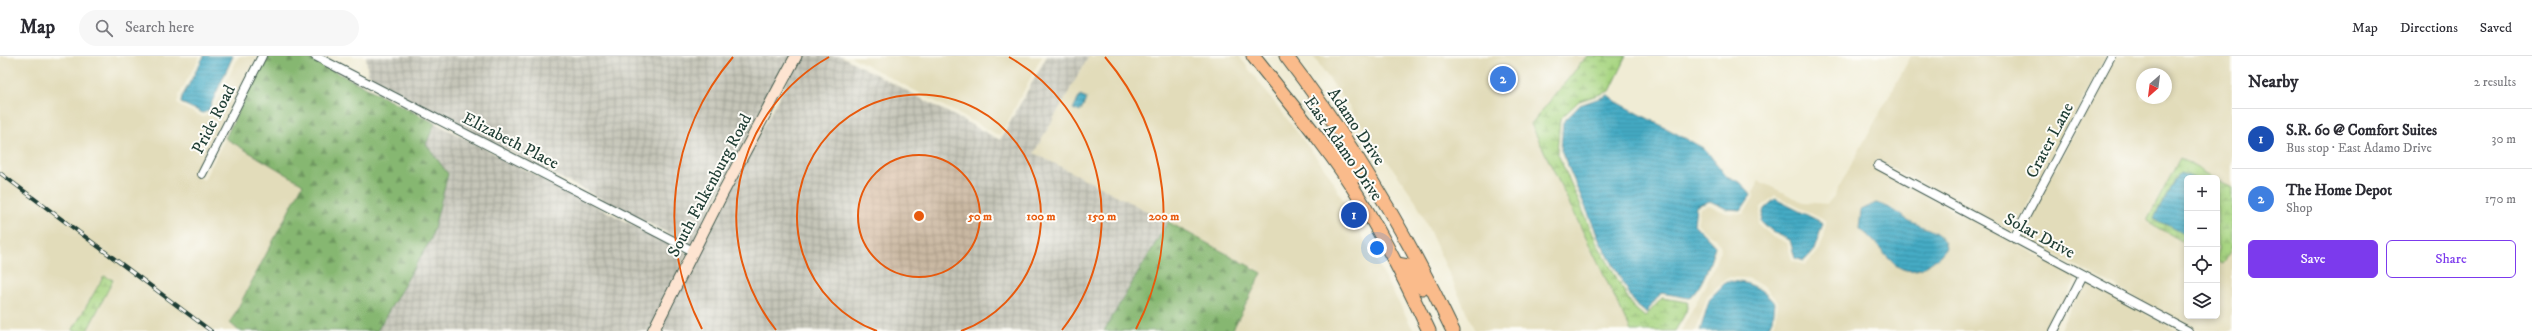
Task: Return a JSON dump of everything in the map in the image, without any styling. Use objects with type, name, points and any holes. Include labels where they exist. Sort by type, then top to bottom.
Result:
[{"type":"main road","name":"East Adamo Drive","points":[[1253,56],[1330,154],[1360,198],[1397,264],[1429,331]]},
{"type":"main road","name":"Adamo Drive","points":[[1286,56],[1368,175],[1415,255],[1453,331]]},
{"type":"main road","points":[[1330,154],[1342,156],[1350,164],[1402,245],[1415,255]]},
{"type":"main road","points":[[1397,264],[1404,264],[1413,272],[1443,331]]},
{"type":"street","name":"Pride Road","points":[[202,174],[262,56]]},
{"type":"street","name":"Elizabeth Place","points":[[315,56],[693,251]]},
{"type":"street","name":"South Falkenburg Road","points":[[653,331],[693,251],[796,56]]},
{"type":"street","name":"Crater Lane","points":[[2014,238],[2111,56]]},
{"type":"street","name":"Solar Drive","points":[[1878,165],[2188,331]]},
{"type":"street","points":[[2054,331],[2083,275]]},
{"type":"shaded area","points":[[0,56],[200,56],[179,95],[177,103],[179,106],[203,117],[211,112],[239,56],[257,56],[196,176],[204,180],[225,138],[304,184],[230,323],[239,331],[87,331],[113,281],[104,276],[72,331],[0,331]]},
{"type":"shaded area","points":[[366,56],[791,56],[691,245],[402,96],[368,74]]},
{"type":"shaded area","points":[[800,56],[841,56],[1000,140],[1047,56],[1089,56],[1034,153],[1168,222],[1104,331],[658,331]]},
{"type":"shaded area","points":[[850,56],[1042,56],[1000,136]]},
{"type":"shaded area","points":[[1089,56],[1239,56],[1329,174],[1414,331],[1232,331],[1261,273],[1034,153]]},
{"type":"shaded area","points":[[1313,56],[1587,56],[1531,124],[1631,331],[1475,331],[1416,201]]},
{"type":"shaded area","points":[[1911,56],[2106,56],[2013,232],[1876,159],[1872,167],[2077,277],[2050,331],[1771,331],[1775,322],[1777,301],[1766,288],[1748,278],[1728,277],[1707,296],[1696,331],[1681,331],[1711,274],[1721,247],[1716,238],[1705,232],[1697,223],[1700,208],[1709,205],[1726,213],[1743,214],[1754,197],[1753,192],[1759,181],[1803,202],[1827,204],[1834,196]],"holes":[[[1775,195],[1826,221],[1824,236],[1818,251],[1806,265],[1792,261],[1787,243],[1770,235],[1758,224],[1761,207]],[[1888,205],[1908,220],[1924,226],[1900,268],[1886,256],[1870,236],[1860,230],[1862,222]]]},
{"type":"shaded area","points":[[2115,56],[2232,56],[2232,188],[2220,181],[2220,175],[2209,175],[2180,159],[2147,221],[2184,242],[2184,319],[2220,319],[2220,262],[2223,264],[2232,247],[2232,331],[2198,331],[2020,236]]},
{"type":"shaded area","points":[[435,123],[687,253],[649,331],[377,331],[431,239],[448,174],[426,144]]},
{"type":"shaded area","points":[[2085,281],[2178,331],[2059,331]]},
{"type":"green space","points":[[266,56],[305,56],[435,123],[426,144],[448,174],[431,239],[377,331],[239,331],[230,323],[303,184],[225,138]]},
{"type":"green space","points":[[1587,56],[1627,56],[1610,91],[1579,101],[1560,119],[1557,152],[1597,243],[1633,307],[1645,317],[1662,298],[1688,302],[1686,312],[1675,331],[1631,331],[1531,124]]},
{"type":"green space","points":[[2180,158],[2209,175],[2188,175],[2180,172],[2154,218],[2184,234],[2184,242],[2147,221]]},
{"type":"green space","points":[[2220,182],[2232,188],[2232,247],[2223,264],[2220,262]]},
{"type":"green space","points":[[1168,222],[1262,273],[1232,331],[1104,331]]},
{"type":"green space","points":[[104,276],[113,280],[87,331],[72,331]]},
{"type":"water","points":[[204,56],[233,56],[208,111],[203,113],[181,103],[182,97]]},
{"type":"water","points":[[1080,95],[1087,98],[1080,112],[1073,109]]},
{"type":"water","points":[[1608,95],[1617,102],[1705,149],[1726,176],[1740,182],[1751,195],[1741,210],[1727,209],[1710,201],[1696,206],[1694,224],[1715,246],[1706,274],[1690,298],[1661,293],[1646,313],[1635,304],[1600,241],[1561,150],[1563,122],[1580,105]]},
{"type":"water","points":[[2180,172],[2188,175],[2184,175],[2184,234],[2154,218]]},
{"type":"water","points":[[1775,199],[1823,223],[1814,250],[1804,261],[1795,258],[1790,240],[1773,232],[1761,221],[1764,209]]},
{"type":"water","points":[[1876,203],[1889,208],[1908,220],[1936,233],[1941,237],[1946,248],[1936,260],[1922,268],[1912,271],[1895,265],[1867,235],[1859,229],[1861,210]]},
{"type":"water","points":[[1727,281],[1741,282],[1753,286],[1769,297],[1774,303],[1772,320],[1767,331],[1700,331],[1710,298]]},
{"type":"railway","points":[[0,173],[211,331]]},
{"type":"place","name":"The Home Depot","points":[[1503,79]]},
{"type":"place","name":"S.R. 60 @ Comfort Suites","points":[[1354,215]]}]
